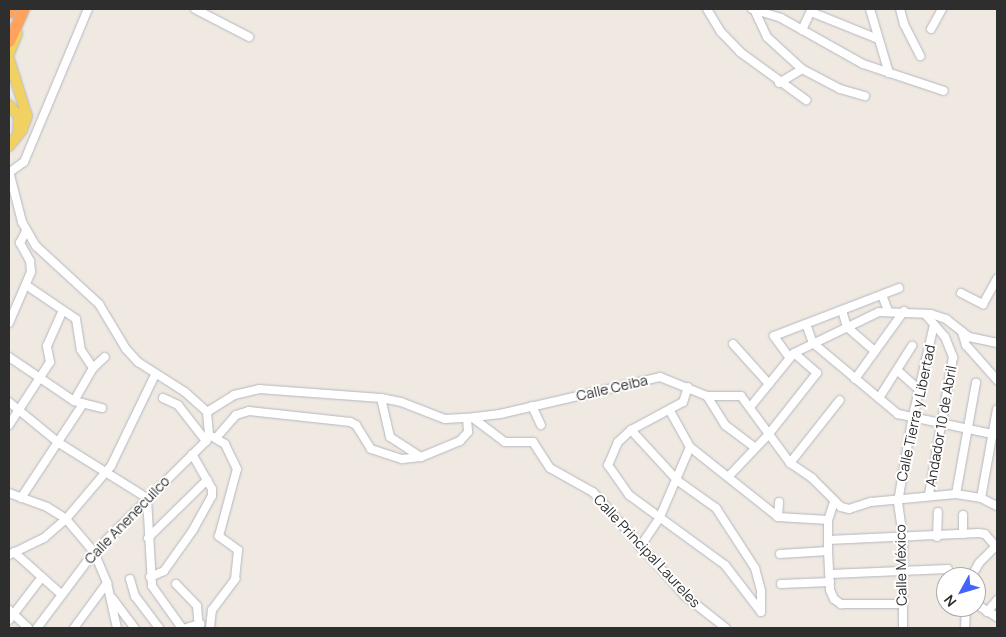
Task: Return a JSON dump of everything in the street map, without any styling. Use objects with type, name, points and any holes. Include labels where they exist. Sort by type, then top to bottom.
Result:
[{"type":"highway","points":[[9,36],[16,9]]},
{"type":"highway","points":[[9,41],[24,9]]},
{"type":"main road","points":[[9,54],[24,9]]},
{"type":"main road","points":[[9,59],[27,116],[17,137],[9,146]]},
{"type":"main road","points":[[9,105],[19,116],[17,137]]},
{"type":"street","points":[[88,9],[24,162],[9,171],[26,231],[36,246],[99,304],[126,349],[155,375],[184,392],[207,412],[210,438]]},
{"type":"street","points":[[195,9],[249,38]]},
{"type":"street","points":[[708,9],[721,32],[740,52],[780,83],[806,100]]},
{"type":"street","points":[[753,9],[781,18],[863,64],[944,91]]},
{"type":"street","points":[[753,9],[772,43],[802,69],[840,89],[865,96]]},
{"type":"street","points":[[781,18],[784,9]]},
{"type":"street","points":[[870,9],[889,72]]},
{"type":"street","points":[[900,9],[904,24],[920,56]]},
{"type":"street","points":[[931,29],[942,9]]},
{"type":"street","points":[[802,30],[812,10],[878,39]]},
{"type":"street","points":[[780,83],[802,69]]},
{"type":"street","points":[[9,323],[26,285],[31,267],[20,243],[26,231]]},
{"type":"street","points":[[960,293],[983,304],[997,279]]},
{"type":"street","points":[[26,285],[63,310],[78,323],[81,350],[93,368]]},
{"type":"street","points":[[729,476],[754,447],[768,435],[817,373],[792,355],[774,336],[898,288]]},
{"type":"street","points":[[989,293],[997,298]]},
{"type":"street","points":[[882,295],[888,312]]},
{"type":"street","points":[[9,426],[50,362],[47,346],[63,310]]},
{"type":"street","points":[[842,310],[847,327],[875,351]]},
{"type":"street","points":[[855,379],[904,310]]},
{"type":"street","points":[[997,343],[976,339],[962,332],[946,319],[904,310],[879,312],[792,355],[751,406],[768,435],[790,463],[812,478],[834,502],[849,509],[871,502],[898,502],[929,495],[956,494],[981,498],[997,506]]},
{"type":"street","points":[[925,314],[934,325]]},
{"type":"street","points":[[806,324],[813,343],[898,414],[912,420],[996,434]]},
{"type":"street","name":"Andador 10 de Abril","points":[[929,495],[953,357],[950,345],[934,325]]},
{"type":"street","name":"Calle Tierra y Libertad","points":[[898,502],[912,420],[934,325]]},
{"type":"street","points":[[962,332],[966,345],[997,380]]},
{"type":"street","points":[[733,344],[769,384]]},
{"type":"street","points":[[879,398],[912,346]]},
{"type":"street","points":[[9,357],[74,401],[102,408]]},
{"type":"street","points":[[74,401],[93,368],[105,358]]},
{"type":"street","points":[[897,370],[919,390]]},
{"type":"street","points":[[61,594],[12,553],[44,538],[66,519],[107,472],[136,420],[155,375]]},
{"type":"street","name":"Calle Ceiba","points":[[207,412],[234,395],[259,389],[381,398],[401,402],[445,418],[470,418],[660,377],[707,396],[741,396],[751,406]]},
{"type":"street","points":[[956,494],[976,383]]},
{"type":"street","points":[[631,430],[678,481],[710,501],[738,541],[759,580],[761,612],[725,565],[659,519],[629,495],[608,465],[618,442],[631,430],[670,411],[683,402],[688,388]]},
{"type":"street","points":[[707,396],[725,425],[754,447]]},
{"type":"street","points":[[163,398],[178,405],[210,438],[225,444],[237,470],[219,536],[236,546],[236,575],[212,610],[210,628]]},
{"type":"street","points":[[381,398],[390,437],[421,457],[465,437],[468,432],[470,418]]},
{"type":"street","points":[[790,463],[840,400]]},
{"type":"street","points":[[9,402],[59,443],[146,498],[150,577],[157,594],[184,628],[199,626],[197,606],[176,584]]},
{"type":"street","points":[[21,498],[83,404]]},
{"type":"street","points":[[532,406],[541,425]]},
{"type":"street","points":[[981,498],[996,434],[997,409]]},
{"type":"street","points":[[670,411],[690,447],[729,476],[778,517],[828,520]]},
{"type":"street","name":"Calle Anenecuilco","points":[[37,628],[94,552],[192,454],[242,412],[350,422],[356,425],[371,449],[402,459],[421,457]]},
{"type":"street","name":"Calle Principal Laureles","points":[[470,418],[505,442],[534,442],[550,468],[593,492],[684,595],[726,628]]},
{"type":"street","points":[[640,547],[659,519],[678,481],[690,447]]},
{"type":"street","points":[[150,577],[161,574],[179,550],[205,512],[213,492],[192,454]]},
{"type":"street","points":[[148,538],[207,480]]},
{"type":"street","points":[[9,493],[47,507],[66,519],[94,552],[107,583],[118,628]]},
{"type":"street","points":[[778,502],[778,517]]},
{"type":"street","points":[[834,502],[828,520],[830,578],[834,599],[841,604],[902,604]]},
{"type":"street","name":"Calle México","points":[[898,502],[903,538],[903,628]]},
{"type":"street","points":[[938,512],[938,537]]},
{"type":"street","points":[[963,515],[963,534]]},
{"type":"street","points":[[828,540],[985,534],[997,547],[977,567]]},
{"type":"street","points":[[780,554],[828,551]]},
{"type":"street","points":[[781,584],[902,571],[936,570]]},
{"type":"street","points":[[28,628],[10,614],[42,577]]},
{"type":"street","points":[[130,580],[136,596],[159,628]]},
{"type":"street","points":[[74,628],[107,583]]},
{"type":"street","points":[[110,595],[135,628]]},
{"type":"street","points":[[997,600],[987,612],[997,618]]}]
